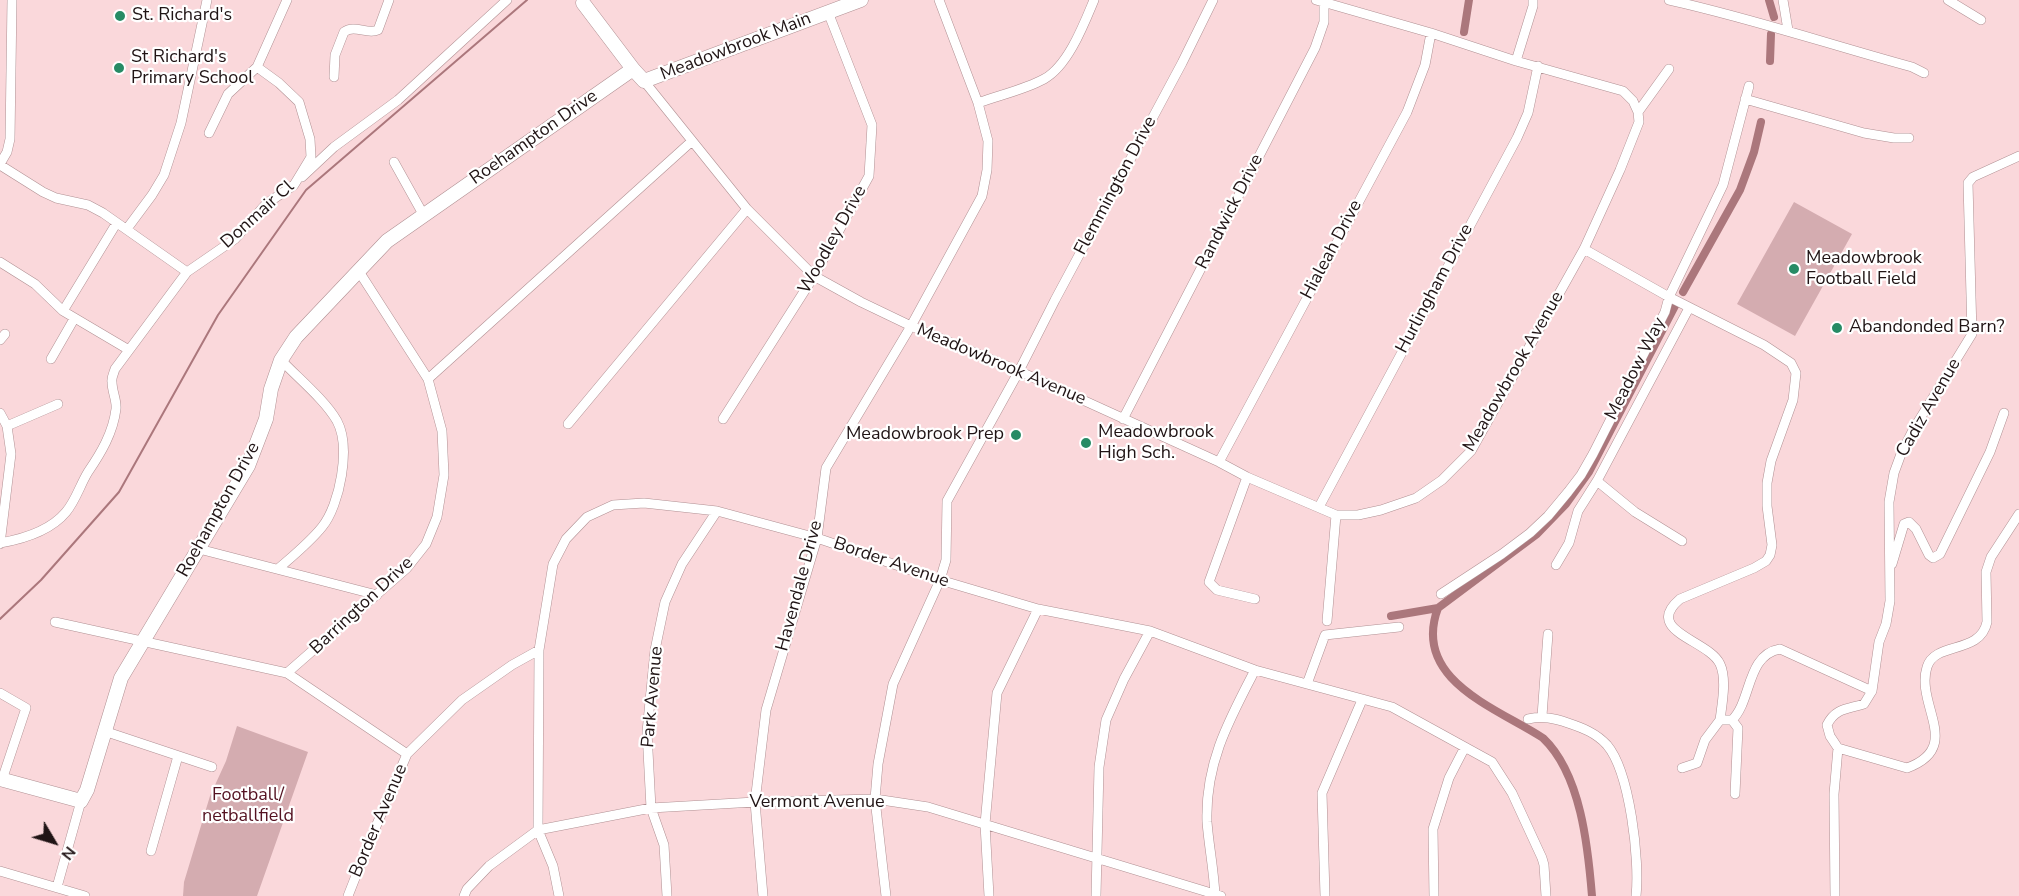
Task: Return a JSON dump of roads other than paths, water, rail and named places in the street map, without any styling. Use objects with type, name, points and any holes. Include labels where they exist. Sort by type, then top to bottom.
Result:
[{"type":"street","points":[[12,0],[11,127],[7,152],[0,165],[56,198],[88,205],[187,272]]},
{"type":"street","points":[[121,226],[129,226],[164,175],[181,123],[207,0]]},
{"type":"street","points":[[209,133],[228,94],[257,67],[287,0]]},
{"type":"street","points":[[334,77],[335,56],[344,32],[352,28],[375,32],[379,27],[388,0]]},
{"type":"street","points":[[294,185],[334,147],[398,100],[507,0]]},
{"type":"street","name":"Meadowbrook Main","points":[[644,81],[861,0]]},
{"type":"street","name":"Havendale Drive","points":[[763,896],[755,802],[766,710],[817,538],[826,468],[911,326],[982,196],[987,170],[988,141],[978,103],[939,0]]},
{"type":"street","points":[[978,103],[1046,78],[1057,68],[1073,45],[1094,0]]},
{"type":"street","name":"Flemmington Drive","points":[[886,896],[875,799],[878,764],[893,684],[940,580],[946,560],[947,501],[1019,371],[1213,0]]},
{"type":"street","points":[[1516,61],[1533,0]]},
{"type":"street","points":[[1669,0],[1788,30],[1807,38],[1912,67],[1924,73]]},
{"type":"street","points":[[1722,0],[1723,12]]},
{"type":"street","points":[[1783,0],[1788,30]]},
{"type":"street","points":[[1948,0],[1981,20]]},
{"type":"street","name":"Meadowbrook Avenue","points":[[586,1],[633,69],[747,209],[814,276],[911,326],[1019,371],[1219,462],[1246,477],[1336,515],[1358,516],[1416,498],[1442,480],[1471,451],[1532,346],[1584,249],[1636,133],[1639,122],[1638,112]]},
{"type":"street","points":[[1320,1],[1623,91],[1633,101],[1638,112],[1670,69]]},
{"type":"street","name":"Randwick Drive","points":[[1123,419],[1315,48],[1324,22],[1320,1]]},
{"type":"street","name":"Woodley Drive","points":[[723,418],[814,276],[869,176],[872,124],[828,12]]},
{"type":"street","name":"Hialeah Drive","points":[[1219,462],[1384,150],[1407,112],[1425,65],[1431,33]]},
{"type":"street","name":"Hurlingham Drive","points":[[1319,507],[1517,138],[1528,113],[1538,66]]},
{"type":"street","name":"Donmair Cl","points":[[0,543],[26,537],[55,521],[66,512],[104,447],[116,408],[111,382],[115,369],[187,272],[235,239],[266,204],[294,185],[311,157],[310,139],[299,102],[257,67]]},
{"type":"street","name":"Roehampton Drive","points":[[81,801],[87,790],[121,678],[234,490],[255,450],[266,419],[271,389],[281,360],[296,337],[387,241],[633,69]]},
{"type":"street","name":"Meadow Way","points":[[1441,594],[1530,533],[1548,516],[1574,484],[1593,454],[1660,322],[1669,297],[1723,184],[1749,86]]},
{"type":"street","points":[[1745,99],[1864,133],[1909,138]]},
{"type":"street","points":[[428,379],[692,141]]},
{"type":"street","name":"Cadiz Avenue","points":[[1872,691],[1879,642],[1886,624],[1890,601],[1889,502],[1894,473],[1913,430],[1972,334],[1968,183],[1972,177],[2019,156]]},
{"type":"street","points":[[394,162],[423,214]]},
{"type":"street","points":[[568,424],[747,209]]},
{"type":"street","points":[[63,311],[121,226]]},
{"type":"street","points":[[1584,249],[1689,308],[1764,345],[1791,363],[1796,374],[1793,400],[1771,461],[1767,483],[1767,506],[1772,545],[1770,555],[1766,561],[1754,568],[1680,599],[1671,609],[1669,618],[1676,633],[1714,654],[1721,666],[1723,679],[1720,720],[1705,740],[1697,763],[1682,768]]},
{"type":"street","points":[[0,262],[35,284],[74,319],[129,350]]},
{"type":"street","name":"Barrington Drive","points":[[287,673],[407,568],[426,544],[437,517],[444,475],[442,431],[428,379],[358,270]]},
{"type":"street","points":[[1556,565],[1569,543],[1578,511],[1597,481],[1689,308]]},
{"type":"street","points":[[51,359],[74,319]]},
{"type":"street","points":[[279,568],[324,526],[332,511],[340,481],[343,440],[337,422],[327,408],[281,360]]},
{"type":"street","points":[[7,426],[57,404]]},
{"type":"street","points":[[0,412],[10,439],[10,472],[0,543]]},
{"type":"street","points":[[1890,572],[1904,524],[1909,522],[1916,529],[1929,555],[1933,558],[1940,554],[1990,452],[2004,413]]},
{"type":"street","points":[[1246,477],[1209,582],[1217,590],[1255,599]]},
{"type":"street","points":[[1597,481],[1635,512],[1682,541]]},
{"type":"street","name":"Border Avenue","points":[[348,896],[407,754],[462,700],[538,650],[553,564],[566,539],[587,518],[613,505],[644,503],[717,511],[817,538],[940,580],[1038,609],[1150,631],[1255,670],[1392,707],[1492,762],[1512,793],[1544,865],[1546,896]]},
{"type":"street","name":"Park Avenue","points":[[667,896],[664,845],[651,808],[647,732],[655,650],[665,602],[682,564],[717,511]]},
{"type":"street","points":[[1838,748],[1907,768],[1926,759],[1935,741],[1926,690],[1927,665],[1933,657],[1964,646],[1977,639],[1985,630],[1987,622],[1986,572],[1991,557],[2019,514]]},
{"type":"street","points":[[1327,621],[1336,515]]},
{"type":"street","points":[[199,549],[377,595]]},
{"type":"street","points":[[989,896],[985,824],[997,693],[1038,609]]},
{"type":"street","points":[[56,622],[287,673],[407,754]]},
{"type":"street","points":[[1307,684],[1325,635],[1399,627]]},
{"type":"street","points":[[1096,896],[1099,767],[1106,720],[1124,679],[1150,631]]},
{"type":"street","points":[[1542,716],[1548,634]]},
{"type":"street","points":[[1720,720],[1732,720],[1740,711],[1750,680],[1761,660],[1780,649],[1872,691],[1864,704],[1836,712],[1827,725],[1830,736],[1838,748],[1834,794],[1835,896]]},
{"type":"street","points":[[538,650],[538,830],[553,866],[559,896]]},
{"type":"street","points":[[1217,895],[1207,821],[1215,753],[1255,670]]},
{"type":"street","points":[[0,693],[26,708],[1,780],[81,801],[57,887]]},
{"type":"street","points":[[1325,896],[1322,793],[1362,700]]},
{"type":"street","points":[[1528,719],[1542,716],[1586,729],[1599,736],[1609,747],[1618,762],[1624,781],[1639,876],[1636,896]]},
{"type":"street","points":[[1732,720],[1738,728],[1735,794]]},
{"type":"street","points":[[104,731],[212,767]]},
{"type":"street","points":[[1434,896],[1433,829],[1449,778],[1465,747]]},
{"type":"street","points":[[152,851],[178,756]]},
{"type":"street","name":"Vermont Avenue","points":[[464,896],[467,889],[489,866],[538,830],[651,808],[755,802],[875,799],[928,807],[1217,895]]},
{"type":"street","points":[[0,871],[86,896]]},
{"type":"waterway","points":[[0,619],[41,580],[119,492],[218,315],[306,190],[527,0]]},
{"type":"waterway","points":[[1464,32],[1469,0]]},
{"type":"waterway","points":[[1769,0],[1774,17]]},
{"type":"waterway","points":[[1770,61],[1771,34]]},
{"type":"waterway","points":[[1683,292],[1740,190],[1754,152],[1761,122]]},
{"type":"waterway","points":[[1391,616],[1438,608],[1537,534],[1566,504],[1589,472],[1675,306]]},
{"type":"waterway","points":[[1438,608],[1433,633],[1437,654],[1447,673],[1482,703],[1543,738],[1556,753],[1566,771],[1574,791],[1585,834],[1592,896]]},
{"type":"place","name":"St. Richard's","points":[[120,16]]},
{"type":"place","name":"St Richard's Primary School","points":[[119,68]]},
{"type":"place","name":"Meadowbrook Football Field","points":[[1794,269]]},
{"type":"place","name":"Abandonded Barn?","points":[[1837,328]]},
{"type":"place","name":"Meadowbrook Prep","points":[[1016,435]]},
{"type":"place","name":"Meadowbrook High Sch.","points":[[1086,443]]},
{"type":"park label","name":"Football/ netballfield","points":[[248,806]]}]
